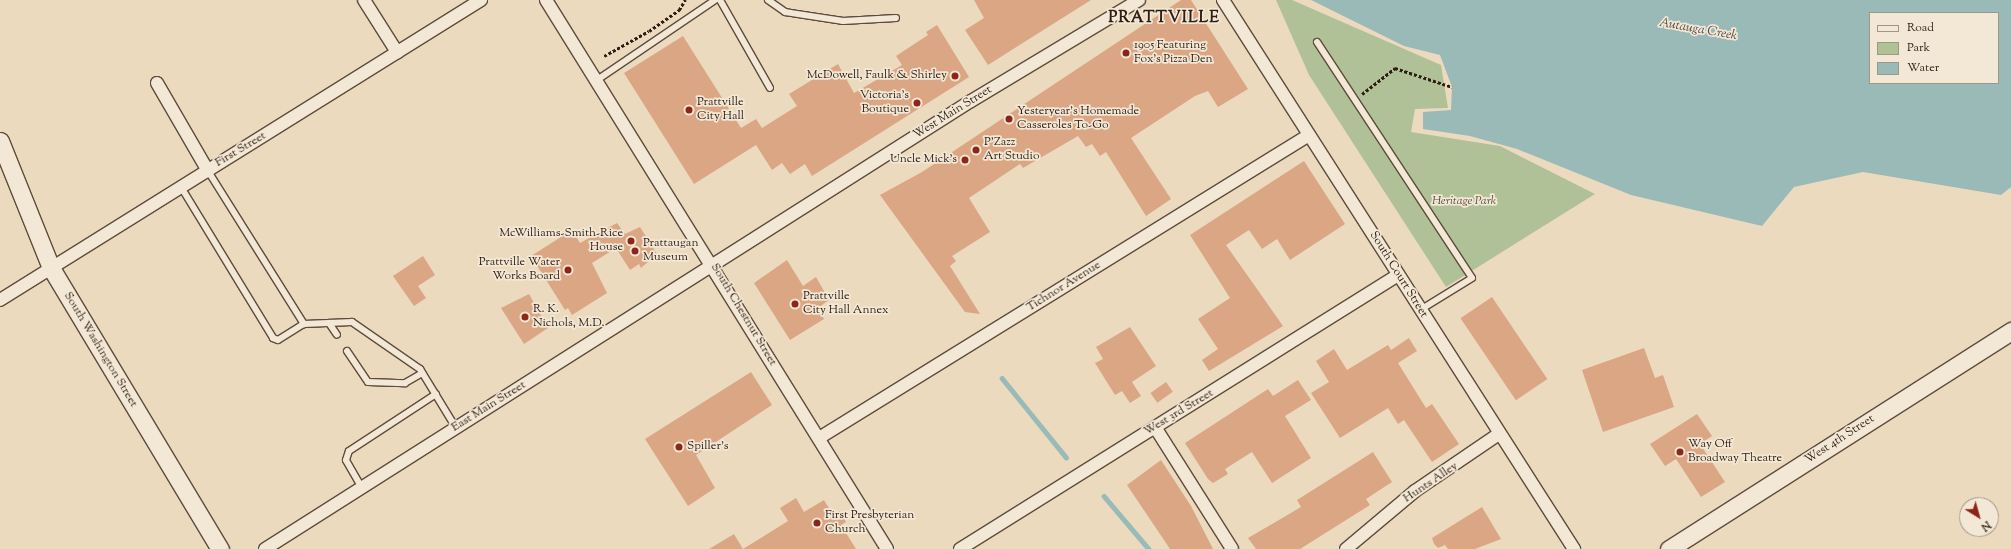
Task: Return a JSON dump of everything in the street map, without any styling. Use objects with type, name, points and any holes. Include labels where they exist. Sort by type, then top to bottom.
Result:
[{"type":"main road","name":"South Washington Street","points":[[0,141],[51,268],[220,549]]},
{"type":"main road","name":"West 4th Street","points":[[1669,549],[2011,331]]},
{"type":"street","points":[[364,0],[397,52]]},
{"type":"street","name":"First Street","points":[[0,300],[481,0]]},
{"type":"street","name":"South Chestnut Street","points":[[546,0],[713,266],[887,549]]},
{"type":"street","name":"South Court Street","points":[[1223,0],[1499,434],[1574,549]]},
{"type":"street","name":"West Main Street","points":[[713,266],[1135,1]]},
{"type":"street","points":[[157,83],[208,171]]},
{"type":"street","name":"Tichnor Avenue","points":[[819,438],[1309,135]]},
{"type":"street","name":"East Main Street","points":[[265,549],[713,266]]},
{"type":"street","name":"West 3rd Street","points":[[960,549],[1398,276]]},
{"type":"street","points":[[1155,427],[1232,549]]},
{"type":"street","name":"Hunts Alley","points":[[1346,549],[1415,492],[1499,434]]},
{"type":"lane","points":[[597,80],[716,0]]},
{"type":"lane","points":[[720,0],[770,88]]},
{"type":"lane","points":[[768,0],[785,12],[843,21],[896,18]]},
{"type":"lane","points":[[1317,42],[1472,278],[1420,310]]},
{"type":"lane","points":[[208,171],[304,324]]},
{"type":"lane","points":[[181,187],[273,338],[278,340],[304,324],[352,322],[422,372],[456,428]]},
{"type":"lane","points":[[329,323],[336,335]]},
{"type":"lane","points":[[347,351],[368,382],[405,383],[422,372]]},
{"type":"lane","points":[[362,488],[346,460],[349,450],[436,394]]},
{"type":"path","points":[[604,56],[649,31],[679,10],[685,0]]},
{"type":"path","points":[[1355,99],[1395,68],[1452,87]]},
{"type":"green space","name":"Heritage Park","points":[[1276,0],[1292,0],[1441,65],[1448,108],[1415,109],[1411,132],[1500,146],[1595,194],[1446,287],[1309,75]]},
{"type":"water","name":"Autauga Creek","points":[[1311,0],[2011,0],[2011,187],[2001,195],[1863,172],[1794,187],[1762,226],[1631,195],[1517,149],[1470,136],[1423,129],[1423,112],[1451,110],[1452,87],[1440,55],[1404,46]]},
{"type":"building","points":[[974,0],[1091,0],[988,65],[965,30],[984,18]]},
{"type":"building","points":[[1181,0],[1191,0],[1248,89],[1218,107],[1208,91],[1195,96],[1131,138],[1171,199],[1146,216],[1106,152],[1100,156],[1092,144],[1086,147],[1078,136],[1023,168],[1020,164],[969,198],[990,232],[952,256],[956,261],[950,266],[980,314],[965,312],[880,195],[922,172]]},
{"type":"building","points":[[937,25],[969,77],[812,176],[805,164],[790,174],[782,163],[772,170],[756,145],[694,184],[624,73],[683,36],[741,128],[756,119],[762,128],[797,106],[789,94],[838,64],[854,93],[902,65],[896,56],[928,35],[926,32]]},
{"type":"building","points":[[1304,161],[1345,224],[1290,260],[1277,239],[1262,249],[1249,230],[1226,245],[1283,326],[1209,371],[1202,360],[1218,349],[1198,319],[1230,298],[1190,235]]},
{"type":"building","name":"Prattville Water Works Board","points":[[617,223],[625,234],[640,227],[657,254],[641,268],[639,264],[630,270],[616,248],[592,263],[607,293],[572,315],[568,308],[565,310],[531,256],[572,230],[580,243]]},
{"type":"building","points":[[423,256],[435,275],[418,286],[426,298],[414,306],[393,276]]},
{"type":"building","name":"Prattville City Hall Annex","points":[[787,260],[803,286],[816,277],[829,300],[818,308],[824,319],[790,340],[754,283]]},
{"type":"building","name":"R. K. Nichols, M.D.","points":[[529,294],[548,328],[524,344],[501,308]]},
{"type":"building","points":[[1492,297],[1547,379],[1516,400],[1460,318]]},
{"type":"building","points":[[1130,327],[1156,366],[1132,382],[1141,396],[1130,403],[1122,391],[1115,395],[1095,363],[1103,359],[1096,347]]},
{"type":"building","points":[[1409,338],[1417,351],[1398,363],[1426,408],[1432,404],[1459,444],[1432,462],[1404,420],[1398,424],[1388,408],[1340,438],[1311,393],[1329,382],[1316,361],[1334,349],[1347,370],[1388,345],[1391,350]]},
{"type":"building","points":[[1644,348],[1655,378],[1663,375],[1674,407],[1603,432],[1582,370]]},
{"type":"building","name":"Spiller's","points":[[751,372],[772,405],[696,455],[715,488],[688,506],[645,439]]},
{"type":"building","points":[[1298,380],[1311,400],[1285,416],[1311,458],[1272,483],[1252,452],[1225,469],[1228,474],[1213,483],[1208,479],[1185,443],[1268,389],[1273,396]]},
{"type":"building","points":[[1166,382],[1173,392],[1157,403],[1150,393]]},
{"type":"building","name":"Way Off Broadway Theatre","points":[[1697,414],[1712,436],[1700,444],[1725,482],[1701,497],[1676,459],[1665,466],[1650,444]]},
{"type":"building","points":[[1373,452],[1392,482],[1366,499],[1370,505],[1300,549],[1256,549],[1248,538],[1301,507],[1297,500]]},
{"type":"building","points":[[1161,460],[1191,506],[1213,549],[1170,549],[1127,485]]},
{"type":"building","name":"First Presbyterian Church","points":[[796,498],[804,512],[824,500],[833,515],[840,511],[846,522],[841,525],[856,549],[743,549],[788,521],[780,508]]},
{"type":"building","points":[[1482,507],[1501,539],[1475,549],[1448,549],[1445,545],[1438,548],[1434,544],[1432,538]]},
{"type":"building","points":[[734,534],[743,549],[709,549]]},
{"type":"waterway","points":[[1002,378],[1066,457]]},
{"type":"waterway","points":[[1104,496],[1149,549]]},
{"type":"place","name":"1905 Featuring Fox's Pizza Den","points":[[1126,53]]},
{"type":"place","name":"McDowell, Faulk & Shirley","points":[[955,76]]},
{"type":"place","name":"Victoria's Boutique","points":[[917,103]]},
{"type":"place","name":"Prattville City Hall","points":[[689,110]]},
{"type":"place","name":"Yesteryear's Homemade Casseroles To-Go","points":[[1009,119]]},
{"type":"place","name":"P'Zazz Art Studio","points":[[976,150]]},
{"type":"place","name":"Uncle Mick's","points":[[965,160]]},
{"type":"place","name":"McWilliams-Smith-Rice House","points":[[631,241]]},
{"type":"place","name":"Prattaugan Museum","points":[[635,251]]},
{"type":"place","name":"Prattville Water Works Board","points":[[568,270]]},
{"type":"place","name":"Prattville City Hall Annex","points":[[795,304]]},
{"type":"place","name":"R. K. Nichols, M.D.","points":[[525,317]]},
{"type":"place","name":"Spiller's","points":[[679,447]]},
{"type":"place","name":"Way Off Broadway Theatre","points":[[1680,452]]},
{"type":"place","name":"First Presbyterian Church","points":[[817,523]]},
{"type":"district","name":"PRATTVILLE","points":[[1164,19]]}]
